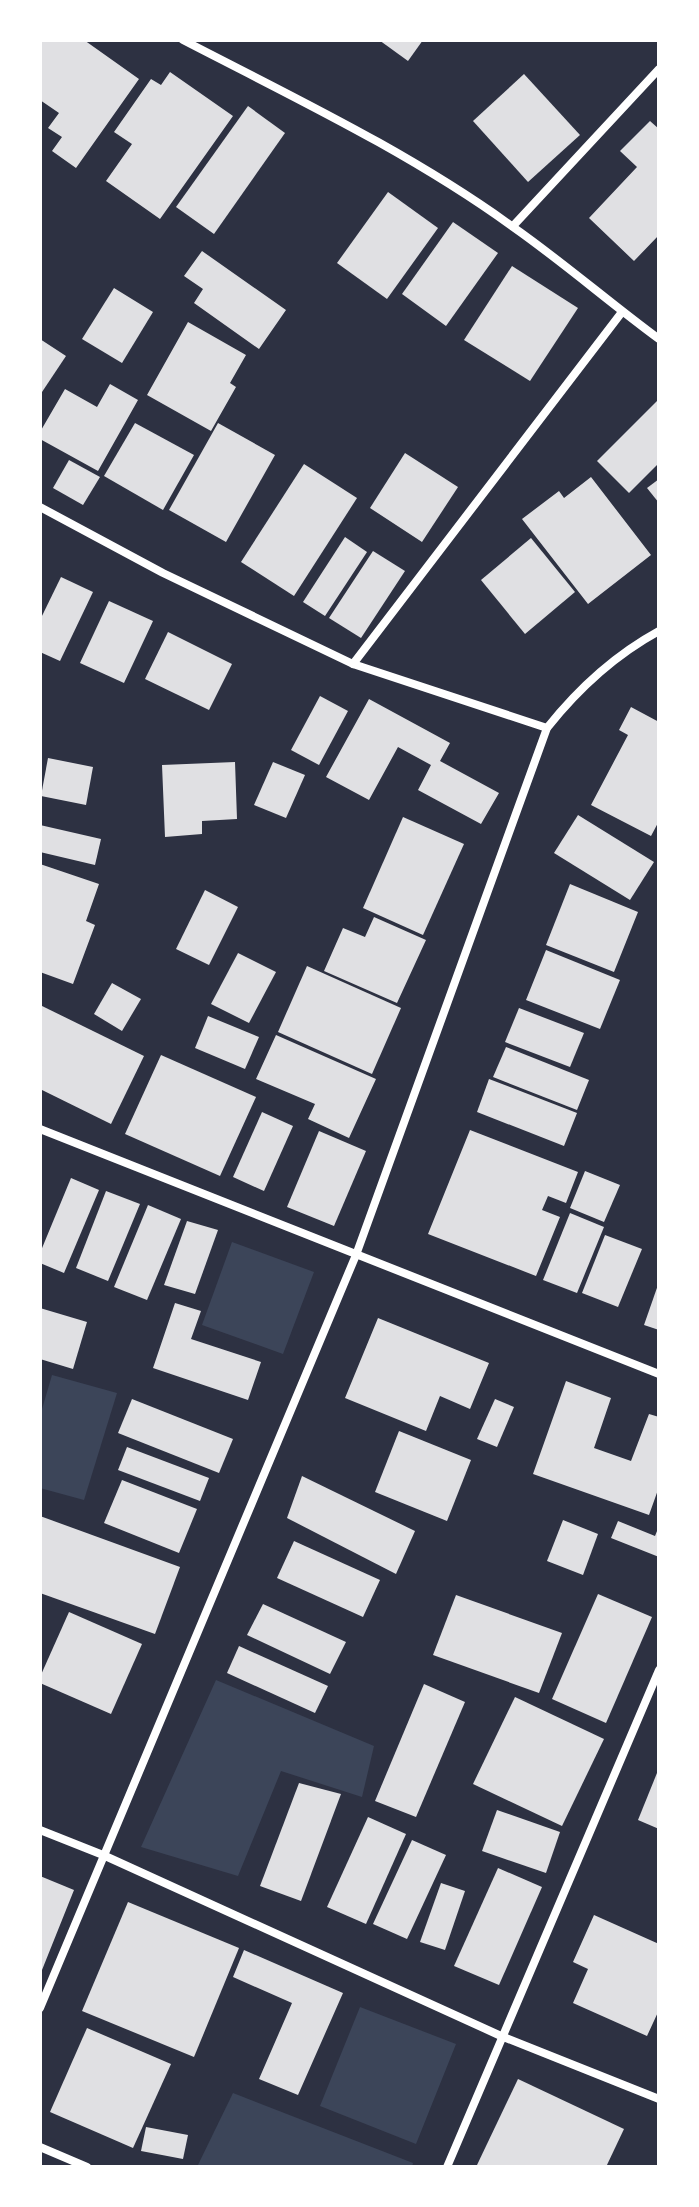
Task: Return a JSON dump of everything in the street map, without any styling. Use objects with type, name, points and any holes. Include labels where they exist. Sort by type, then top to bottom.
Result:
[{"type":"street","points":[[183,40],[322,112],[429,173],[513,226],[659,339]]},
{"type":"street","points":[[513,226],[659,69]]},
{"type":"street","points":[[353,664],[622,312]]},
{"type":"street","points":[[40,507],[163,573],[353,664],[547,728]]},
{"type":"street","points":[[40,2008],[356,1255],[547,728],[572,695],[635,644],[659,631]]},
{"type":"street","points":[[40,1129],[659,1374]]},
{"type":"street","points":[[447,2167],[659,1670]]},
{"type":"street","points":[[40,1830],[103,1855],[501,2036],[659,2099]]},
{"type":"street","points":[[40,2147],[87,2167]]},
{"type":"shaded area","points":[[232,1242],[314,1272],[283,1354],[202,1325]]},
{"type":"shaded area","points":[[52,1375],[117,1393],[84,1500],[40,1488],[40,1416]]},
{"type":"shaded area","points":[[216,1680],[374,1746],[362,1797],[281,1771],[238,1876],[141,1847]]},
{"type":"shaded area","points":[[360,2007],[456,2044],[416,2144],[320,2106]]},
{"type":"shaded area","points":[[233,2093],[413,2163],[412,2167],[197,2167]]},
{"type":"building","points":[[40,40],[84,40],[139,79],[76,168],[52,151],[62,137],[48,128],[59,113],[40,100]]},
{"type":"building","points":[[379,40],[423,40],[408,61]]},
{"type":"building","points":[[170,72],[233,116],[160,219],[106,181],[132,144],[114,132],[151,79],[161,85]]},
{"type":"building","points":[[524,74],[580,135],[528,182],[473,121]]},
{"type":"building","points":[[248,106],[285,133],[214,234],[176,207]]},
{"type":"building","points":[[650,121],[659,129],[659,235],[634,261],[589,218],[637,167],[620,151]]},
{"type":"building","points":[[388,192],[438,228],[387,299],[337,263]]},
{"type":"building","points":[[453,222],[498,253],[446,326],[402,294]]},
{"type":"building","points":[[202,251],[286,310],[259,349],[194,303],[203,289],[184,276]]},
{"type":"building","points":[[512,266],[578,308],[530,381],[464,340]]},
{"type":"building","points":[[114,288],[153,312],[122,363],[82,339]]},
{"type":"building","points":[[188,322],[246,355],[230,383],[236,387],[211,431],[147,395]]},
{"type":"building","points":[[40,339],[66,356],[40,395]]},
{"type":"building","points":[[110,384],[138,400],[98,471],[40,439],[40,432],[65,389],[97,407]]},
{"type":"building","points":[[659,399],[659,463],[629,493],[597,461]]},
{"type":"building","points":[[135,423],[194,455],[163,510],[104,476]]},
{"type":"building","points":[[218,423],[275,455],[226,542],[169,510]]},
{"type":"building","points":[[405,453],[458,487],[422,542],[370,508]]},
{"type":"building","points":[[69,460],[100,477],[83,505],[53,488]]},
{"type":"building","points":[[304,464],[357,498],[294,596],[241,562]]},
{"type":"building","points":[[591,477],[651,555],[588,604],[522,519],[559,491],[564,498]]},
{"type":"building","points":[[659,479],[659,503],[647,488]]},
{"type":"building","points":[[345,537],[367,552],[325,616],[303,602]]},
{"type":"building","points":[[531,538],[575,592],[525,634],[481,580]]},
{"type":"building","points":[[373,551],[405,571],[361,638],[329,618]]},
{"type":"building","points":[[61,577],[93,592],[60,661],[40,652],[40,620]]},
{"type":"building","points":[[109,601],[153,621],[124,683],[80,663]]},
{"type":"building","points":[[168,632],[232,664],[209,710],[145,679]]},
{"type":"building","points":[[320,696],[348,711],[319,765],[291,750]]},
{"type":"building","points":[[369,699],[450,743],[440,761],[499,793],[481,824],[418,790],[431,765],[398,747],[369,800],[326,777]]},
{"type":"building","points":[[631,707],[659,722],[659,821],[651,836],[591,805],[628,735],[619,730]]},
{"type":"building","points":[[48,758],[93,767],[86,805],[41,796]]},
{"type":"building","points":[[235,762],[237,819],[202,821],[202,834],[165,837],[162,765]]},
{"type":"building","points":[[273,762],[305,775],[286,818],[254,805]]},
{"type":"building","points":[[578,815],[654,862],[630,900],[554,853]]},
{"type":"building","points":[[403,817],[464,844],[423,935],[363,908]]},
{"type":"building","points":[[40,825],[101,839],[95,865],[40,852]]},
{"type":"building","points":[[40,864],[99,884],[86,921],[95,925],[73,984],[40,972]]},
{"type":"building","points":[[570,884],[638,912],[614,972],[546,945]]},
{"type":"building","points":[[205,890],[238,907],[209,965],[176,949]]},
{"type":"building","points":[[374,917],[426,940],[397,1003],[324,971],[343,928],[365,937]]},
{"type":"building","points":[[546,950],[620,980],[600,1029],[526,1000]]},
{"type":"building","points":[[238,953],[276,972],[249,1023],[211,1004]]},
{"type":"building","points":[[307,966],[401,1008],[372,1074],[278,1032]]},
{"type":"building","points":[[112,983],[141,999],[122,1031],[94,1014]]},
{"type":"building","points":[[40,1005],[144,1056],[111,1124],[40,1089]]},
{"type":"building","points":[[519,1008],[584,1033],[570,1067],[505,1042]]},
{"type":"building","points":[[208,1016],[259,1037],[245,1069],[195,1048]]},
{"type":"building","points":[[276,1035],[376,1079],[349,1138],[308,1119],[315,1104],[256,1079]]},
{"type":"building","points":[[506,1047],[589,1080],[577,1110],[493,1077]]},
{"type":"building","points":[[161,1055],[256,1097],[220,1176],[125,1134]]},
{"type":"building","points":[[489,1079],[577,1113],[564,1146],[477,1112]]},
{"type":"building","points":[[262,1112],[293,1126],[264,1191],[233,1177]]},
{"type":"building","points":[[470,1130],[578,1172],[566,1203],[548,1196],[542,1210],[560,1217],[536,1276],[428,1234]]},
{"type":"building","points":[[319,1131],[366,1151],[334,1226],[287,1207]]},
{"type":"building","points":[[585,1171],[620,1185],[604,1222],[570,1208]]},
{"type":"building","points":[[71,1178],[99,1190],[64,1273],[40,1263],[40,1253]]},
{"type":"building","points":[[106,1191],[140,1204],[108,1281],[76,1268]]},
{"type":"building","points":[[148,1205],[181,1219],[147,1300],[114,1287]]},
{"type":"building","points":[[570,1213],[604,1227],[577,1293],[543,1280]]},
{"type":"building","points":[[187,1221],[218,1230],[195,1294],[164,1285]]},
{"type":"building","points":[[605,1235],[642,1249],[618,1307],[582,1293]]},
{"type":"building","points":[[659,1282],[659,1330],[644,1325]]},
{"type":"building","points":[[175,1303],[201,1311],[191,1339],[261,1362],[248,1400],[153,1368]]},
{"type":"building","points":[[40,1308],[87,1322],[73,1369],[40,1359]]},
{"type":"building","points":[[378,1318],[489,1363],[470,1409],[440,1396],[426,1431],[345,1398]]},
{"type":"building","points":[[566,1381],[611,1398],[594,1448],[631,1461],[649,1414],[659,1417],[659,1487],[649,1515],[533,1474]]},
{"type":"building","points":[[132,1399],[233,1439],[219,1473],[118,1433]]},
{"type":"building","points":[[495,1399],[514,1407],[497,1447],[477,1439]]},
{"type":"building","points":[[399,1431],[471,1460],[447,1521],[375,1492]]},
{"type":"building","points":[[127,1447],[209,1478],[200,1501],[118,1470]]},
{"type":"building","points":[[302,1476],[415,1531],[396,1574],[287,1518]]},
{"type":"building","points":[[122,1480],[197,1509],[179,1553],[104,1523]]},
{"type":"building","points":[[40,1516],[180,1567],[155,1634],[40,1593]]},
{"type":"building","points":[[563,1520],[598,1534],[583,1575],[547,1561]]},
{"type":"building","points":[[618,1521],[655,1536],[659,1526],[659,1557],[611,1538]]},
{"type":"building","points":[[294,1541],[380,1580],[363,1617],[277,1578]]},
{"type":"building","points":[[598,1594],[652,1617],[606,1723],[552,1699]]},
{"type":"building","points":[[456,1595],[562,1633],[539,1693],[433,1655]]},
{"type":"building","points":[[263,1604],[346,1642],[330,1674],[247,1635]]},
{"type":"building","points":[[69,1612],[142,1644],[111,1714],[40,1683]]},
{"type":"building","points":[[239,1646],[328,1686],[315,1713],[227,1673]]},
{"type":"building","points":[[424,1684],[465,1702],[416,1817],[375,1801]]},
{"type":"building","points":[[515,1697],[604,1739],[562,1826],[473,1784]]},
{"type":"building","points":[[659,1768],[659,1829],[638,1820]]},
{"type":"building","points":[[299,1783],[341,1794],[301,1901],[260,1886]]},
{"type":"building","points":[[497,1810],[560,1832],[546,1873],[482,1851]]},
{"type":"building","points":[[368,1817],[406,1834],[366,1924],[327,1907]]},
{"type":"building","points":[[412,1840],[446,1855],[407,1939],[373,1924]]},
{"type":"building","points":[[498,1868],[542,1887],[499,1985],[454,1966]]},
{"type":"building","points":[[40,1876],[74,1890],[40,1975]]},
{"type":"building","points":[[441,1883],[465,1891],[445,1950],[420,1942]]},
{"type":"building","points":[[128,1902],[239,1948],[194,2057],[82,2011]]},
{"type":"building","points":[[594,1915],[659,1944],[659,2010],[647,2036],[573,2003],[588,1969],[573,1962]]},
{"type":"building","points":[[244,1950],[343,1993],[298,2095],[259,2079],[292,2003],[233,1977]]},
{"type":"building","points":[[87,2028],[171,2064],[133,2148],[50,2112]]},
{"type":"building","points":[[518,2079],[624,2129],[606,2167],[477,2165]]},
{"type":"building","points":[[146,2127],[188,2135],[183,2159],[141,2151]]}]
